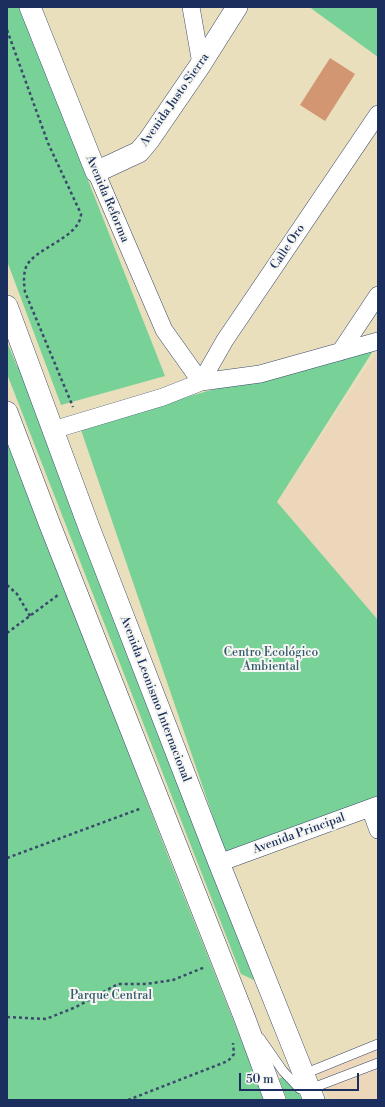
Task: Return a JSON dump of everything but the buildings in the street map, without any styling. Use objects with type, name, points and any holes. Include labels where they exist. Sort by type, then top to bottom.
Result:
[{"type":"street","name":"Avenida Reforma","points":[[30,7],[96,172],[164,330],[201,382]]},
{"type":"street","points":[[191,7],[201,64]]},
{"type":"street","name":"Avenida Justo Sierra","points":[[96,172],[139,152],[149,140],[201,64],[237,7]]},
{"type":"street","name":"Calle Oro","points":[[201,382],[225,340],[378,114]]},
{"type":"street","points":[[340,352],[378,295]]},
{"type":"street","name":"Avenida Leonismo Internacional","points":[[7,306],[90,530],[219,863],[310,1088]]},
{"type":"street","points":[[53,430],[163,397],[201,382],[260,374],[378,341]]},
{"type":"street","points":[[7,412],[74,587],[246,1019],[275,1100]]},
{"type":"street","points":[[374,807],[378,830]]},
{"type":"street","name":"Avenida Principal","points":[[219,863],[374,807]]},
{"type":"lane","points":[[246,1019],[283,1072],[300,1089],[310,1088],[352,1074],[378,1063]]},
{"type":"lane","points":[[310,1088],[378,1044]]},
{"type":"path","points":[[7,30],[48,143],[81,214],[81,220],[74,229],[32,259],[26,266],[23,278],[25,292],[79,423]]},
{"type":"path","points":[[7,585],[17,594],[30,616]]},
{"type":"path","points":[[7,634],[58,595],[74,587]]},
{"type":"path","points":[[7,858],[142,808]]},
{"type":"path","points":[[7,1017],[46,1019],[76,1007],[118,984],[146,984],[173,980],[222,960]]},
{"type":"path","points":[[128,1100],[228,1061],[234,1054]]},
{"type":"shaded area","points":[[378,350],[378,620],[277,502]]},
{"type":"shaded area","points":[[378,1049],[378,1100],[329,1100],[316,1071]]},
{"type":"green space","points":[[7,7],[20,7],[165,376],[61,405],[7,261]]},
{"type":"green space","points":[[310,7],[378,7],[378,57],[312,9]]},
{"type":"green space","points":[[7,342],[17,366],[32,377],[278,1023],[272,1025],[256,981],[241,974],[7,374]]},
{"type":"green space","name":"Centro Ecológico Ambiental","points":[[378,343],[277,502],[378,620],[378,800],[226,855],[80,427]]},
{"type":"green space","name":"Parque Central","points":[[7,435],[168,856],[265,1100],[7,1100]]},
{"type":"green space","points":[[283,1077],[297,1091],[303,1100],[287,1100],[279,1079]]}]
